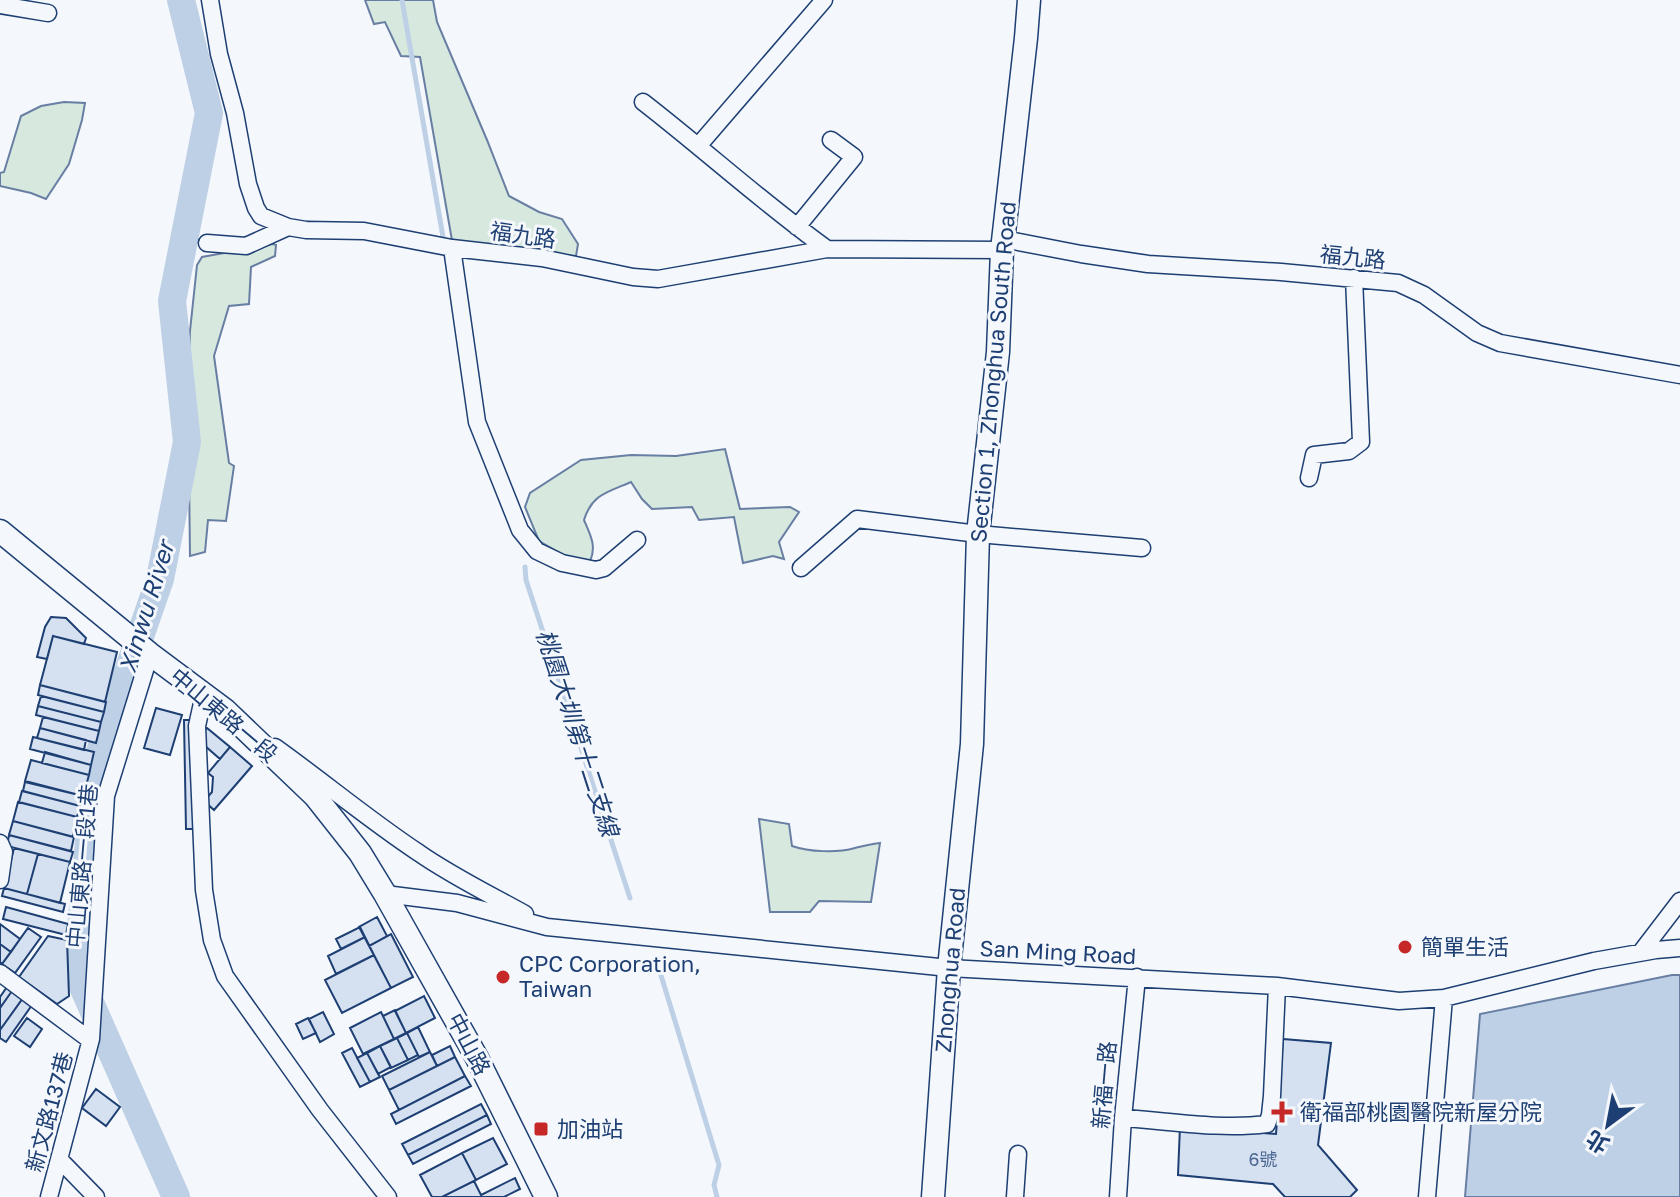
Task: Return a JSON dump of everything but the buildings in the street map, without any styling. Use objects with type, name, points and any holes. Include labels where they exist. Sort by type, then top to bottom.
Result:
[{"type":"main road","name":"Section 1, Zhonghua South Road","points":[[972,744],[978,534],[998,352],[1003,244],[1029,0]]},
{"type":"main road","name":"中山東路一段","points":[[0,531],[150,654],[225,710],[315,796],[360,853],[385,894]]},
{"type":"main road","name":"Zhonghua Road","points":[[933,1197],[949,968],[972,744]]},
{"type":"main road","name":"中山路","points":[[385,894],[477,1058],[546,1197]]},
{"type":"street","name":"福九路","points":[[210,0],[219,54],[256,208],[261,216],[288,227],[364,231],[452,248],[542,258],[633,277],[658,279],[827,249],[1003,244],[1148,264],[1354,278],[1404,285],[1424,295],[1477,333],[1500,343],[1680,375]]},
{"type":"street","points":[[699,145],[824,0]]},
{"type":"street","points":[[0,5],[48,13]]},
{"type":"street","points":[[643,102],[827,249]]},
{"type":"street","points":[[797,227],[854,157],[831,140]]},
{"type":"street","points":[[207,243],[246,246],[288,227]]},
{"type":"street","points":[[452,248],[477,422],[520,530],[537,551],[562,563],[596,570],[604,568],[637,540]]},
{"type":"street","points":[[1309,478],[1314,455],[1349,451],[1361,442],[1354,278]]},
{"type":"street","points":[[801,568],[857,519],[978,534],[1142,548]]},
{"type":"street","name":"中山東路一段1巷","points":[[91,1040],[106,796],[150,654]]},
{"type":"street","points":[[204,694],[197,726],[204,890],[212,940],[225,976],[320,1110],[388,1197]]},
{"type":"street","points":[[225,710],[421,855],[547,927]]},
{"type":"street","points":[[0,843],[4,852],[0,880]]},
{"type":"street","name":"San Ming Road","points":[[385,894],[457,903],[547,927],[949,968],[1277,986],[1399,1001],[1444,998],[1594,961],[1680,948]]},
{"type":"street","points":[[1641,952],[1680,901]]},
{"type":"street","points":[[0,973],[91,1040]]},
{"type":"street","name":"新福一路","points":[[1118,1197],[1137,977]]},
{"type":"street","points":[[1123,1118],[1253,1126],[1267,1124],[1272,1096],[1277,986]]},
{"type":"street","points":[[1427,1197],[1444,998]]},
{"type":"street","name":"新文路137巷","points":[[49,1197],[91,1040]]},
{"type":"street","points":[[1015,1197],[1018,1154]]},
{"type":"street","points":[[59,1159],[96,1197]]},
{"type":"shaded area","points":[[365,0],[433,0],[437,22],[509,196],[539,212],[562,219],[578,244],[576,256],[453,246],[420,57],[401,56],[385,22],[374,24]]},
{"type":"shaded area","points":[[64,102],[85,103],[69,164],[46,199],[0,186],[0,173],[4,172],[21,116],[41,106]]},
{"type":"shaded area","points":[[276,245],[275,256],[251,267],[249,304],[229,306],[214,356],[229,463],[234,466],[226,521],[208,520],[205,552],[190,556],[188,393],[197,265],[202,257]]},
{"type":"shaded area","points":[[725,449],[740,509],[790,507],[799,512],[779,542],[784,559],[773,556],[743,563],[734,517],[699,520],[692,507],[652,509],[631,482],[602,495],[587,511],[584,520],[593,545],[590,561],[574,561],[539,541],[525,507],[530,493],[581,460],[631,455],[676,456]]},
{"type":"shaded area","points":[[759,819],[789,824],[792,846],[806,850],[840,851],[880,843],[871,902],[819,901],[810,912],[770,912]]},
{"type":"water","points":[[1680,975],[1680,1197],[1465,1197],[1480,1014]]},
{"type":"waterway","name":"Xinwu River","points":[[176,1197],[77,973],[96,763],[160,579],[187,442],[172,301],[209,113],[181,0]]},
{"type":"waterway","name":"桃園大圳第十二支線","points":[[402,0],[443,237]]},
{"type":"waterway","name":"桃園大圳第十二支線","points":[[525,567],[526,580],[630,898]]},
{"type":"waterway","name":"桃園大圳第十二支線","points":[[660,972],[719,1165],[714,1185],[717,1197]]},
{"type":"place","name":"簡單生活","points":[[1405,947]]},
{"type":"place","name":"CPC Corporation, Taiwan","points":[[503,977]]},
{"type":"place","name":"衛福部桃園醫院新屋分院","points":[[1282,1112]]},
{"type":"place","name":"加油站","points":[[541,1129]]}]
